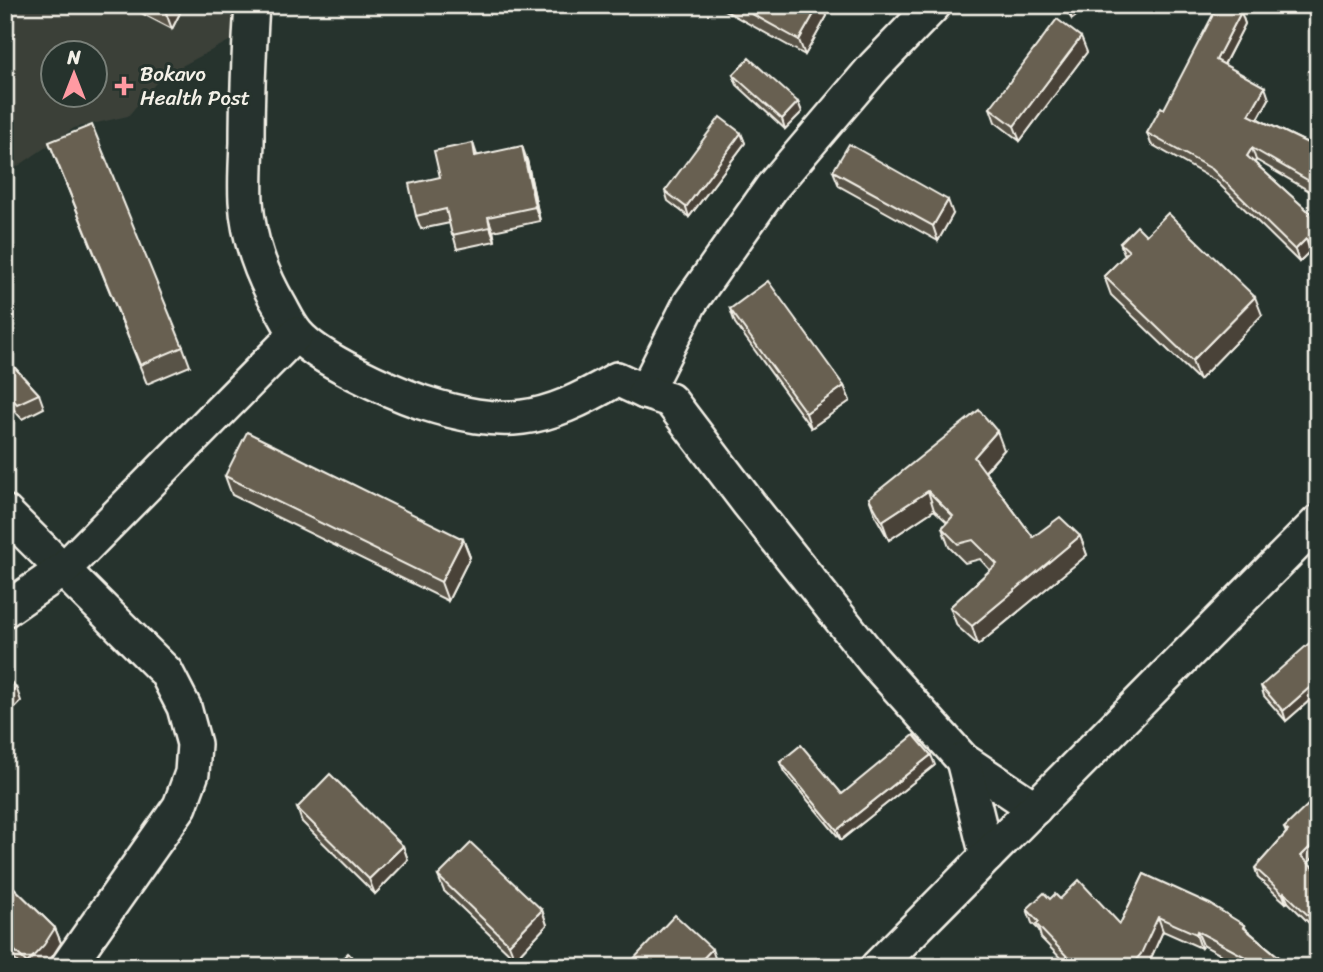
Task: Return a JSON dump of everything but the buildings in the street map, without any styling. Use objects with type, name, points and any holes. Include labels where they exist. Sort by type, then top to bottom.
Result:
[{"type":"street","points":[[252,5],[246,203],[253,242],[265,277],[296,334],[317,352],[396,394],[482,419],[515,419],[542,414],[583,399],[617,379],[670,400],[874,662],[963,760],[1035,808]]},
{"type":"street","points":[[645,392],[690,303],[772,187],[874,67],[934,5]]},
{"type":"street","points":[[5,610],[65,568],[296,334]]},
{"type":"street","points":[[5,512],[65,568],[166,672],[184,707],[194,744],[192,773],[180,806],[67,967]]},
{"type":"street","points":[[877,967],[1318,522]]},
{"type":"street","points":[[963,760],[987,856]]},
{"type":"shaded area","name":"Bokavo Health Post","points":[[5,5],[263,5],[231,40],[161,77],[128,116],[74,128],[5,175]]},
{"type":"place","name":"Bokavo Health Post","points":[[124,86]]}]
